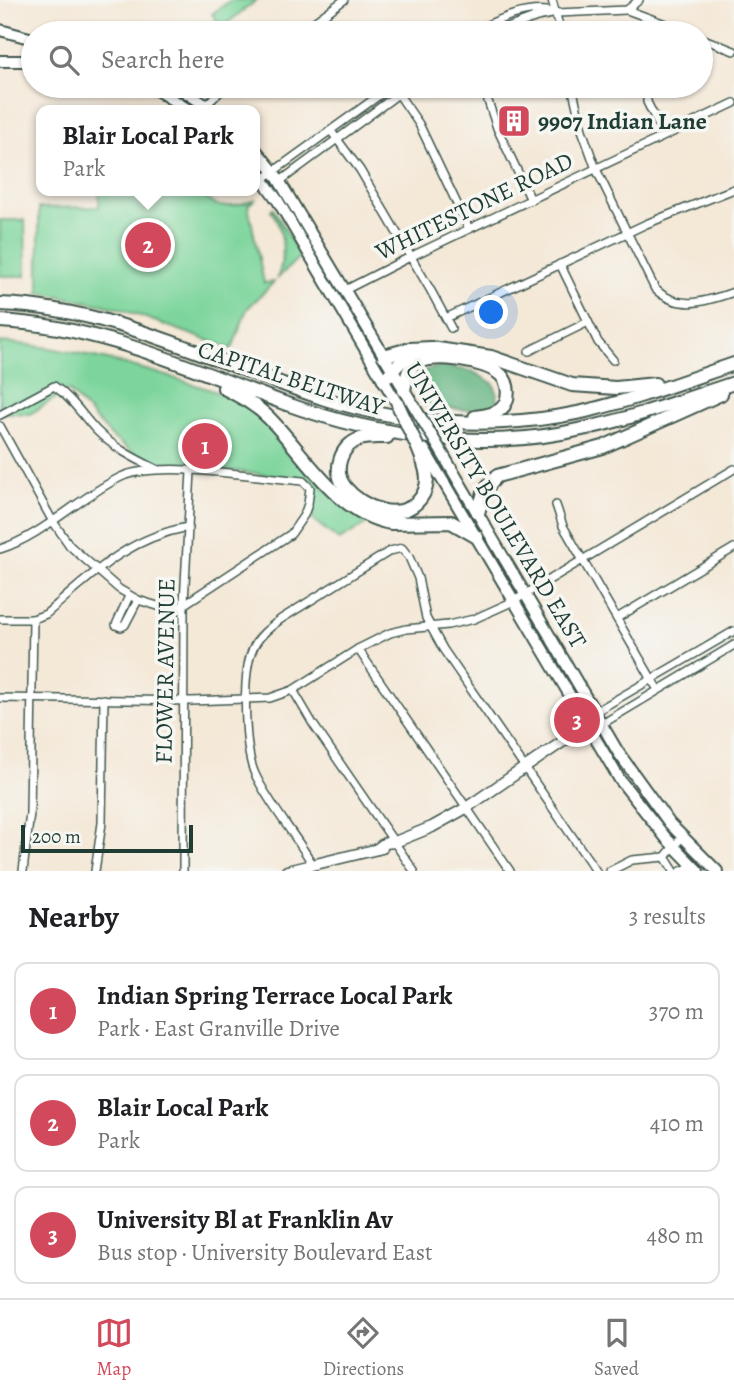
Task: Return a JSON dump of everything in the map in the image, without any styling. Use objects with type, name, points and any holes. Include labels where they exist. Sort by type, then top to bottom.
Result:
[{"type":"highway","name":"CAPITAL BELTWAY","points":[[0,304],[52,310],[114,323],[324,398],[375,412],[426,420],[500,423],[551,417],[609,405],[734,365]]},
{"type":"highway","name":"CAPITAL BELTWAY","points":[[0,321],[72,330],[148,352],[287,404],[346,422],[391,433],[468,440],[528,438],[586,429],[734,385]]},
{"type":"highway","points":[[384,356],[420,347],[453,350],[491,357],[572,384],[601,388],[642,386],[710,373]]},
{"type":"highway","points":[[388,375],[411,355],[453,350]]},
{"type":"highway","points":[[148,352],[251,404],[269,418],[335,491],[372,517],[391,523],[451,522],[477,537]]},
{"type":"highway","points":[[404,390],[411,367],[428,359],[453,359],[478,364],[499,373],[505,379],[508,394],[506,402],[493,414],[426,420]]},
{"type":"highway","points":[[478,513],[485,489],[497,475],[603,447],[734,385]]},
{"type":"highway","points":[[398,405],[421,449],[427,483],[422,496],[410,508],[393,512],[377,509],[351,493],[342,482],[339,461],[346,447],[358,439],[373,437],[468,440]]},
{"type":"main road","points":[[0,30],[21,36]]},
{"type":"main road","points":[[0,61],[21,61]]},
{"type":"main road","name":"UNIVERSITY BOULEVARD EAST","points":[[260,159],[388,375],[404,390],[414,406],[638,782],[682,836],[717,871]]},
{"type":"main road","name":"UNIVERSITY BOULEVARD EAST","points":[[260,172],[271,180],[345,290],[384,356],[398,405]]},
{"type":"main road","name":"UNIVERSITY BOULEVARD EAST","points":[[421,449],[477,537],[620,780],[673,846],[696,868]]},
{"type":"street","points":[[315,21],[344,0]]},
{"type":"street","points":[[552,0],[559,21]]},
{"type":"street","points":[[627,9],[639,0]]},
{"type":"street","points":[[526,21],[557,13],[627,9],[658,21]]},
{"type":"street","points":[[501,21],[519,14],[546,10],[557,13]]},
{"type":"street","points":[[713,43],[734,51]]},
{"type":"street","points":[[271,180],[376,98]]},
{"type":"street","points":[[271,180],[337,139],[393,98]]},
{"type":"street","points":[[402,98],[419,124],[469,229]]},
{"type":"street","points":[[487,98],[497,128],[531,200]]},
{"type":"street","points":[[575,98],[582,130],[596,169],[650,282],[668,299],[685,304],[694,304],[734,292]]},
{"type":"street","points":[[647,98],[664,136]]},
{"type":"street","name":"WHITESTONE ROAD","points":[[345,290],[734,103]]},
{"type":"street","points":[[331,131],[360,170],[451,328]]},
{"type":"street","points":[[446,318],[626,233],[734,189]]},
{"type":"street","points":[[560,264],[598,342],[613,360]]},
{"type":"street","points":[[529,351],[588,323]]},
{"type":"street","points":[[0,415],[54,386],[118,450],[157,469]]},
{"type":"street","points":[[0,426],[52,520],[70,546],[85,562],[129,596],[173,611],[291,534],[304,515],[310,494],[310,488],[303,481],[157,469],[132,472],[118,478],[52,520],[15,543],[0,549]]},
{"type":"street","points":[[0,698],[247,701],[270,698],[293,690],[358,649],[390,633],[474,619],[514,601],[734,469]]},
{"type":"street","name":"FLOWER AVENUE","points":[[183,871],[184,604],[191,471]]},
{"type":"street","points":[[556,505],[563,526],[658,690]]},
{"type":"street","points":[[0,619],[33,619],[46,614],[118,553],[166,531],[188,527]]},
{"type":"street","points":[[313,865],[252,766],[248,750],[247,701],[247,672],[252,651],[265,631],[390,551],[402,548],[418,578],[426,618],[443,649],[596,871]]},
{"type":"street","points":[[617,618],[734,548]]},
{"type":"street","points":[[129,596],[116,625],[125,625],[138,600]]},
{"type":"street","points":[[23,871],[30,813],[33,619]]},
{"type":"street","points":[[287,871],[377,849],[385,843],[432,827],[466,808],[587,725],[595,712],[734,631]]},
{"type":"street","points":[[587,725],[602,724],[734,645]]},
{"type":"street","points":[[358,649],[510,871]]},
{"type":"street","points":[[293,690],[313,724],[414,871]]},
{"type":"street","points":[[95,871],[102,823],[104,699]]},
{"type":"street","points":[[610,871],[632,860],[665,856],[682,836]]},
{"type":"street","points":[[665,856],[674,871]]},
{"type":"street","points":[[681,871],[696,868]]},
{"type":"green space","points":[[231,0],[257,0],[230,21],[217,21],[212,14]]},
{"type":"green space","points":[[99,196],[205,196],[212,203],[226,206],[256,199],[248,205],[264,283],[274,282],[247,309],[232,349],[118,308],[39,292],[39,208],[99,207]]},
{"type":"green space","points":[[273,208],[300,256],[277,279],[283,244],[271,210]]},
{"type":"green space","points":[[0,220],[25,220],[26,276],[0,276]]},
{"type":"green space","points":[[0,342],[45,347],[112,361],[177,379],[234,399],[264,419],[317,481],[372,521],[339,540],[312,519],[316,491],[303,479],[152,462],[113,438],[68,390],[30,414],[0,412]]},
{"type":"green space","points":[[441,366],[472,371],[494,384],[497,393],[496,406],[486,411],[427,407],[412,381],[419,372]]},
{"type":"place","name":"9907 Indian Lane","points":[[514,121]]},
{"type":"place","name":"Blair Local Park","points":[[148,245]]},
{"type":"place","name":"Indian Spring Terrace Local Park","points":[[205,446]]},
{"type":"place","name":"University Bl at Franklin Av","points":[[577,720]]}]
